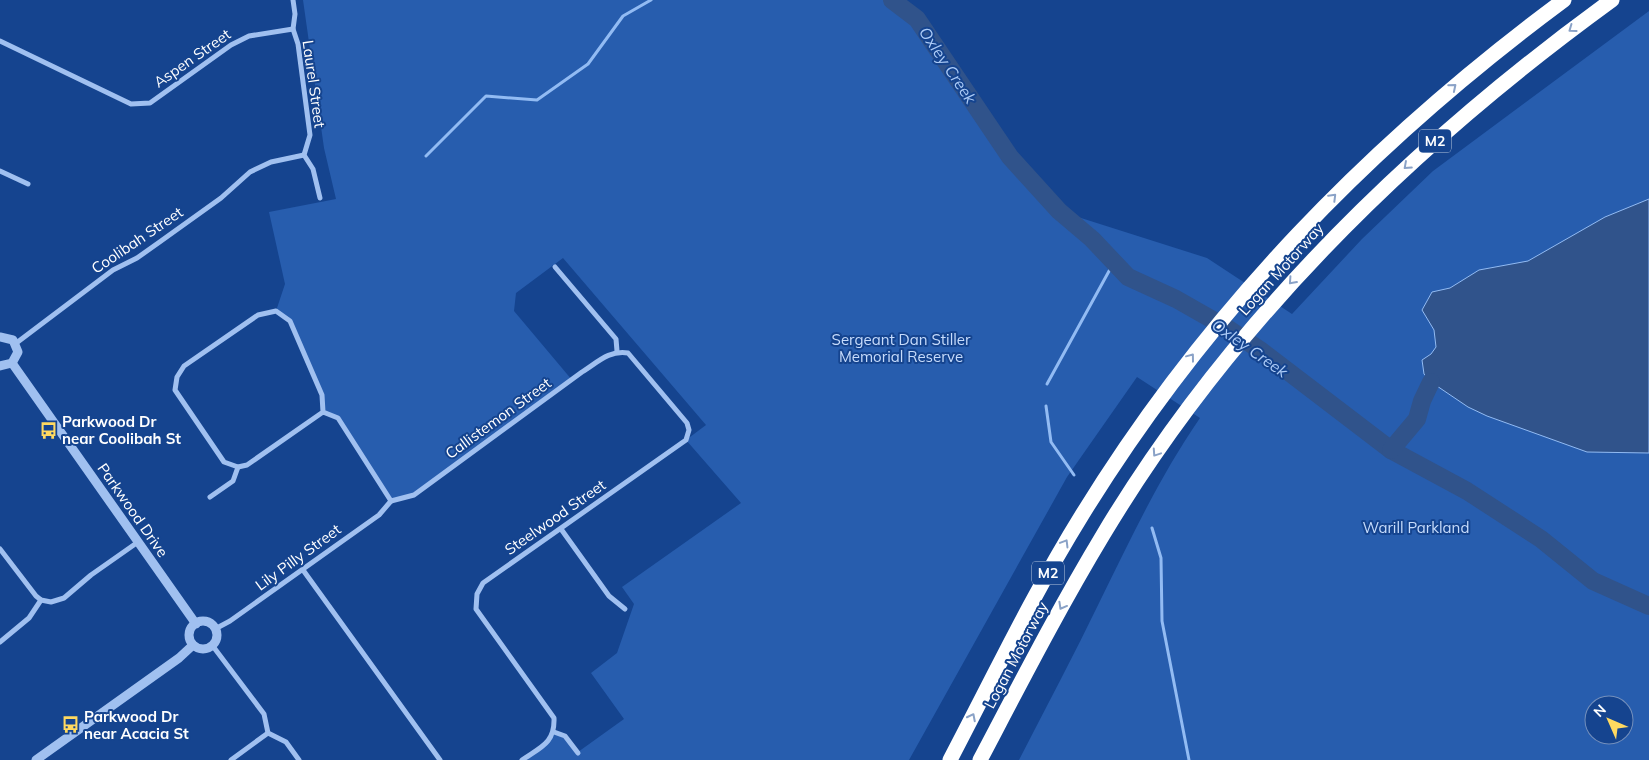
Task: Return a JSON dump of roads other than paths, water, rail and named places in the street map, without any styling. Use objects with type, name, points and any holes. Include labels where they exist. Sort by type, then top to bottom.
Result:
[{"type":"highway","name":"Logan Motorway","points":[[950,760],[1056,558],[1111,470],[1162,396],[1252,283],[1306,224],[1400,132],[1480,64],[1564,0]]},
{"type":"highway","name":"Logan Motorway","points":[[980,760],[1027,670],[1103,534],[1185,413],[1274,301],[1366,204],[1475,106],[1554,42],[1612,0]]},
{"type":"street","name":"Laurel Street","points":[[293,0],[295,14],[292,29],[298,44],[310,135],[304,155]]},
{"type":"street","name":"Aspen Street","points":[[0,41],[131,104],[140,104],[150,103],[231,45],[249,36],[292,29]]},
{"type":"street","points":[[304,155],[313,169],[320,198]]},
{"type":"street","name":"Coolibah Street","points":[[15,344],[113,270],[137,258],[221,198],[250,172],[271,162],[304,155]]},
{"type":"street","points":[[0,171],[28,184]]},
{"type":"street","points":[[555,267],[616,339],[617,351]]},
{"type":"street","points":[[276,311],[290,321],[322,395],[323,412],[247,465],[238,467],[224,462],[175,390],[177,377],[184,366],[258,315],[276,311]]},
{"type":"street","points":[[0,337],[11,338],[18,352],[12,363],[0,366]]},
{"type":"street","name":"Callistemon Street","points":[[391,501],[414,495],[582,372],[609,354],[617,351]]},
{"type":"street","name":"Steelwood Street","points":[[554,732],[554,718],[476,609],[476,594],[483,583],[686,440],[689,430],[687,423],[628,353],[617,351]]},
{"type":"street","name":"Parkwood Drive","points":[[12,363],[196,624]]},
{"type":"street","points":[[323,412],[338,418],[391,501]]},
{"type":"street","points":[[210,497],[233,481],[238,467]]},
{"type":"street","name":"Lily Pilly Street","points":[[216,629],[303,570],[379,515],[391,501]]},
{"type":"street","points":[[561,529],[609,596],[625,609]]},
{"type":"street","points":[[0,549],[23,577],[32,592],[41,600],[51,602],[64,598],[91,575],[138,542]]},
{"type":"street","points":[[303,570],[440,760]]},
{"type":"street","points":[[0,642],[29,618],[41,600]]},
{"type":"street","points":[[206,622],[216,629],[217,637],[212,645],[203,649],[193,645],[190,636],[196,624],[206,622]]},
{"type":"street","points":[[36,760],[179,658],[193,645]]},
{"type":"street","points":[[212,645],[264,714],[268,734]]},
{"type":"street","points":[[522,760],[547,742],[554,732],[565,736],[578,752]]},
{"type":"street","points":[[231,760],[268,734]]},
{"type":"street","points":[[268,734],[286,742],[299,760]]},
{"type":"waterway","points":[[426,156],[486,96],[537,100],[588,64],[623,16],[651,0]]},
{"type":"waterway","name":"Oxley Creek","points":[[892,0],[917,19],[1010,157],[1059,211],[1092,239],[1128,277],[1176,299],[1227,328],[1260,350],[1391,450],[1467,491],[1541,539],[1593,581],[1649,606]]},
{"type":"waterway","points":[[1047,384],[1114,262]]},
{"type":"waterway","points":[[1391,450],[1417,419],[1422,401],[1431,382]]},
{"type":"waterway","points":[[1046,406],[1051,442],[1074,475]]},
{"type":"waterway","points":[[1152,528],[1161,558],[1162,621],[1189,760]]},
{"type":"place","name":"Parkwood Dr near Coolibah St","points":[[48,430]]},
{"type":"place","name":"Parkwood Dr near Acacia St","points":[[70,725]]},
{"type":"park label","name":"Sergeant Dan Stiller Memorial Reserve","points":[[901,348]]},
{"type":"park label","name":"Warill Parkland","points":[[1416,527]]}]
